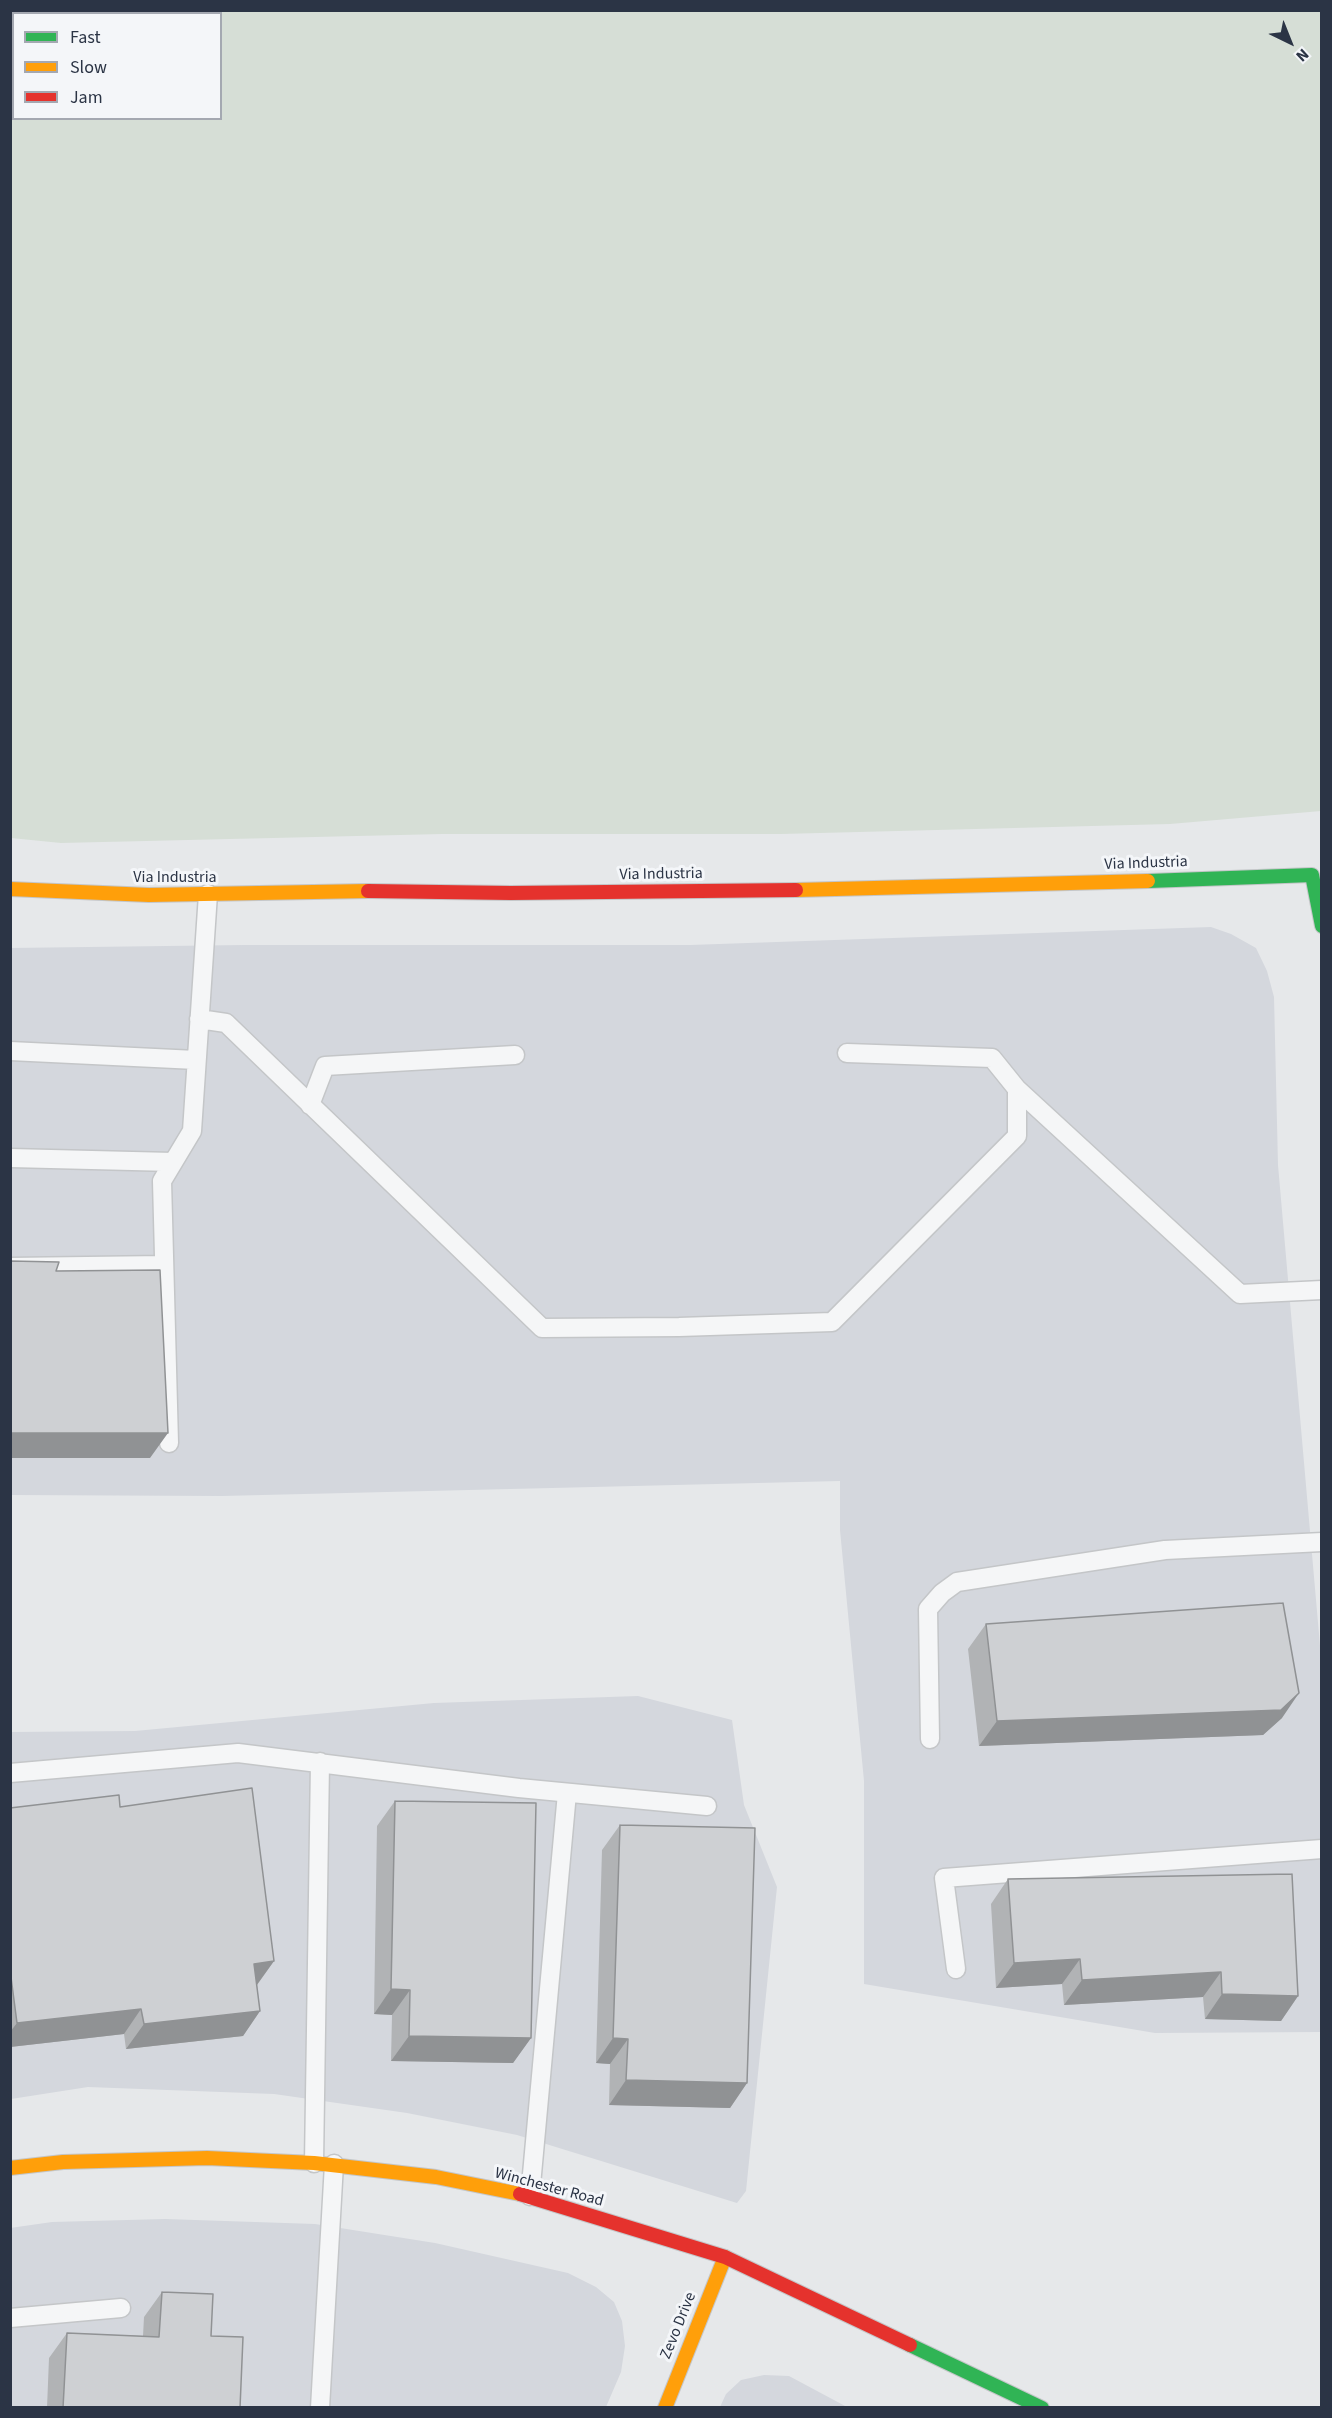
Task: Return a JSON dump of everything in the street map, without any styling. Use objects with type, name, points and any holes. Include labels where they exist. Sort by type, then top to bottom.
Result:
[{"type":"street","name":"Via Industria","points":[[10,889],[149,896],[347,891],[511,893],[894,890],[1312,875],[1322,926]]},
{"type":"street","name":"Winchester Road","points":[[10,2168],[63,2162],[207,2158],[333,2164],[436,2177],[530,2196],[725,2257],[1042,2408]]},
{"type":"street","name":"Zevo Drive","points":[[664,2408],[725,2257]]},
{"type":"lane","points":[[169,1443],[162,1180],[192,1131],[208,894]]},
{"type":"lane","points":[[199,1019],[226,1023],[542,1328],[679,1327],[831,1322],[1017,1136],[1017,1089]]},
{"type":"lane","points":[[10,1051],[196,1060]]},
{"type":"lane","points":[[847,1053],[992,1058],[1017,1089],[1239,1294],[1322,1290]]},
{"type":"lane","points":[[310,1105],[325,1066],[515,1055]]},
{"type":"lane","points":[[10,1158],[173,1162]]},
{"type":"lane","points":[[10,1267],[164,1265]]},
{"type":"lane","points":[[930,1738],[928,1609],[942,1593],[957,1582],[1165,1550],[1322,1542]]},
{"type":"lane","points":[[10,1773],[238,1753],[567,1793],[707,1806]]},
{"type":"lane","points":[[314,2163],[320,1762]]},
{"type":"lane","points":[[530,2196],[567,1793]]},
{"type":"lane","points":[[956,1969],[944,1878],[1322,1849]]},
{"type":"lane","points":[[320,2408],[333,2164]]},
{"type":"lane","points":[[10,2318],[120,2308]]},
{"type":"shaded area","points":[[10,11],[1321,11],[1321,811],[1170,824],[781,834],[442,834],[61,843],[11,838]]},
{"type":"shaded area","points":[[1211,927],[1231,934],[1256,948],[1267,971],[1274,997],[1278,1165],[1321,1657],[1321,2032],[1155,2033],[864,1984],[864,1781],[840,1530],[840,1481],[222,1496],[11,1495],[10,948],[244,945],[690,945]]},
{"type":"shaded area","points":[[638,1696],[732,1720],[744,1805],[777,1887],[746,2191],[737,2203],[517,2135],[407,2113],[274,2094],[88,2087],[11,2099],[11,1732],[135,1731],[434,1703]]},
{"type":"shaded area","points":[[165,2219],[315,2224],[435,2243],[568,2273],[596,2287],[614,2302],[622,2321],[625,2346],[621,2372],[606,2407],[11,2407],[10,2228],[52,2222]]},
{"type":"shaded area","points":[[764,2375],[789,2376],[847,2407],[720,2407],[726,2394],[741,2380]]},
{"type":"building","points":[[10,1261],[59,1262],[56,1271],[160,1270],[168,1433],[10,1433]]},
{"type":"building","points":[[1283,1603],[1299,1693],[1281,1710],[997,1721],[986,1624]]},
{"type":"building","points":[[252,1788],[274,1961],[254,1964],[260,2011],[144,2024],[141,2009],[17,2023],[10,1977],[10,1808],[119,1795],[120,1807]]},
{"type":"building","points":[[395,1801],[536,1803],[531,2038],[409,2036],[410,1990],[391,1989]]},
{"type":"building","points":[[620,1825],[755,1828],[747,2083],[626,2080],[628,2039],[613,2038]]},
{"type":"building","points":[[1292,1874],[1298,1996],[1222,1994],[1221,1972],[1082,1980],[1080,1959],[1014,1963],[1008,1879]]},
{"type":"building","points":[[162,2292],[213,2294],[211,2336],[243,2337],[240,2408],[63,2408],[67,2333],[159,2337]]},
{"type":"traffic: fast","points":[[1148,881],[1312,875],[1322,926]]},
{"type":"traffic: fast","points":[[910,2345],[1042,2408]]},
{"type":"traffic: slow","points":[[796,890],[1148,881]]},
{"type":"traffic: slow","points":[[10,889],[149,895],[368,891]]},
{"type":"traffic: slow","points":[[10,2168],[63,2162],[207,2158],[314,2163],[436,2177],[520,2194]]},
{"type":"traffic: slow","points":[[665,2408],[725,2257]]},
{"type":"traffic: jam","points":[[368,891],[511,893],[796,890]]},
{"type":"traffic: jam","points":[[520,2194],[725,2257],[910,2345]]}]
